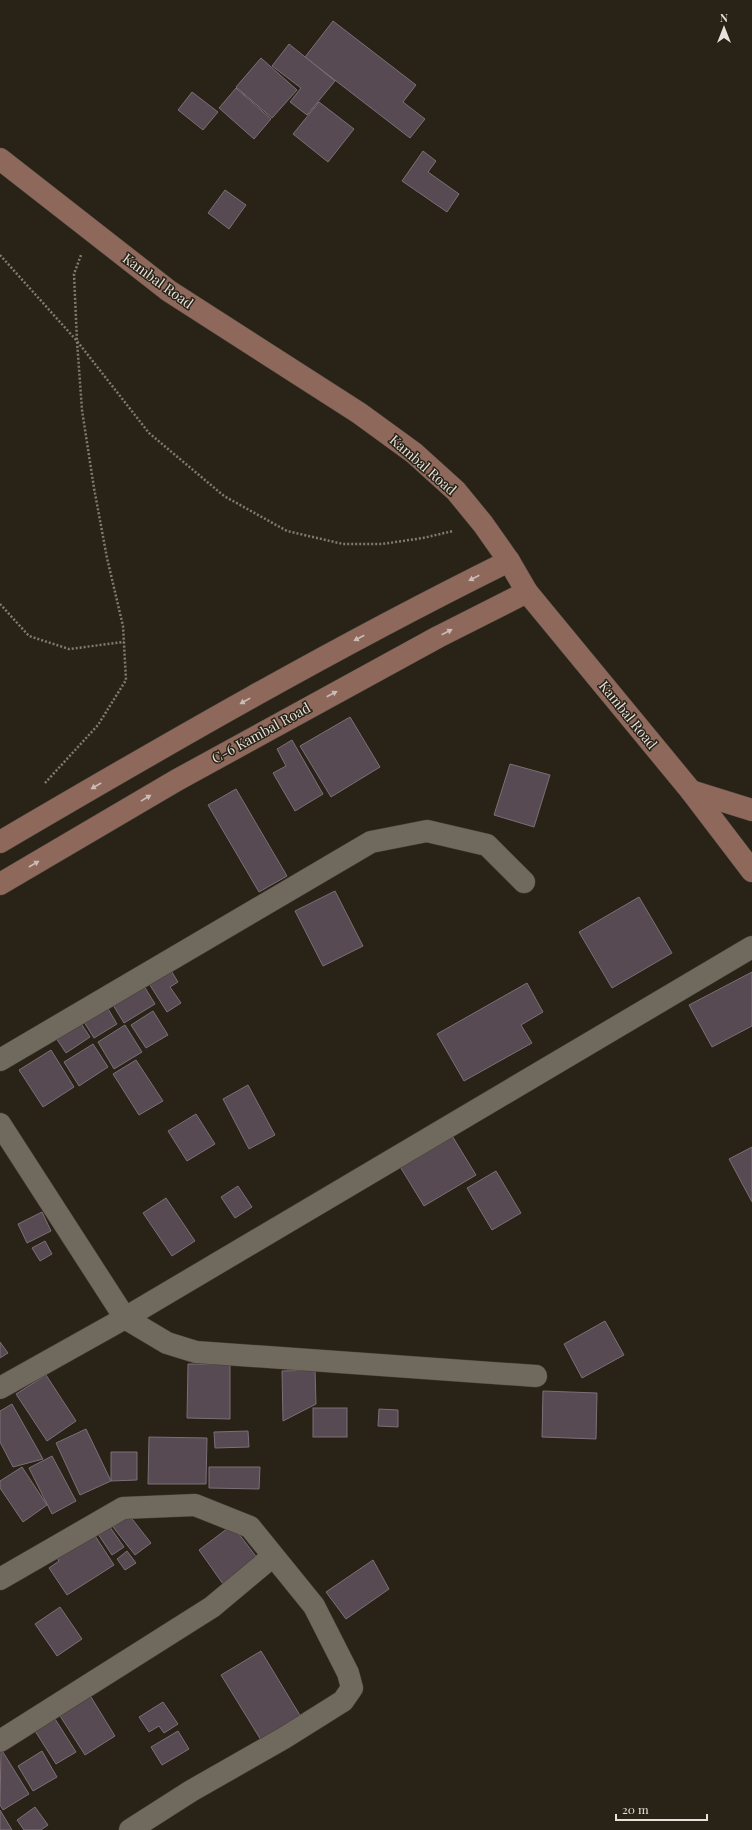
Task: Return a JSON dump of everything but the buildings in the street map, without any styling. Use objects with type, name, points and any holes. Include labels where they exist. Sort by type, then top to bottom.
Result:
[{"type":"main road","name":"Kambal Road","points":[[0,159],[169,291],[359,413],[414,453],[456,492],[483,524],[509,561],[527,592],[691,791],[752,871]]},
{"type":"main road","points":[[0,842],[159,749],[301,670],[421,605],[509,561]]},
{"type":"main road","name":"C-6 Kambal Road","points":[[0,884],[177,780],[438,637],[527,592]]},
{"type":"main road","points":[[691,791],[752,810]]},
{"type":"street","points":[[0,1060],[371,842],[427,831],[487,845],[524,882]]},
{"type":"street","points":[[0,1388],[125,1318],[752,947]]},
{"type":"street","points":[[0,1124],[125,1318],[167,1343],[196,1352],[536,1376]]},
{"type":"street","points":[[0,1579],[123,1508],[195,1505],[250,1526],[314,1606],[348,1673],[352,1688],[343,1701],[284,1738],[191,1791],[130,1830]]},
{"type":"street","points":[[0,1741],[212,1607],[273,1556]]},
{"type":"path","points":[[43,785],[98,725],[126,680],[123,626],[107,558],[82,410],[74,274],[89,229]]},
{"type":"path","points":[[0,255],[77,341],[149,433],[224,496],[287,531],[343,544],[382,544],[423,538],[483,524]]},
{"type":"path","points":[[0,604],[28,636],[62,647],[69,649],[124,642]]}]
